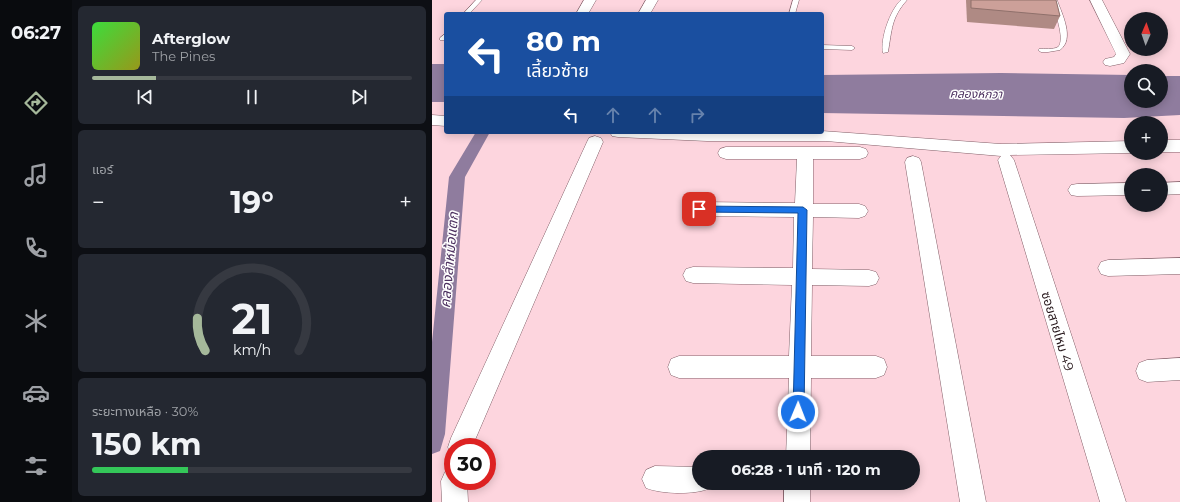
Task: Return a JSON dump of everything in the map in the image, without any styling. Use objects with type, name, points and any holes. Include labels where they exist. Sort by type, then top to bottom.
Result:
[{"type":"street","points":[[583,12],[590,0]]},
{"type":"street","points":[[645,12],[652,0]]},
{"type":"street","points":[[1096,0],[1123,54],[1119,60],[1110,62]]},
{"type":"street","points":[[432,120],[444,120]]},
{"type":"street","points":[[662,134],[707,136],[826,136],[1001,150],[1124,147]]},
{"type":"street","points":[[464,438],[595,142]]},
{"type":"street","points":[[1168,146],[1180,146]]},
{"type":"street","points":[[726,153],[860,153]]},
{"type":"street","points":[[798,450],[805,153]]},
{"type":"street","name":"ซอยสายไหม 49","points":[[1006,160],[1113,502]]},
{"type":"street","points":[[913,162],[973,502]]},
{"type":"street","points":[[1168,189],[1180,188]]},
{"type":"street","points":[[1077,190],[1124,189]]},
{"type":"street","points":[[699,209],[859,211]]},
{"type":"street","points":[[1108,268],[1180,266]]},
{"type":"street","points":[[693,275],[869,278]]},
{"type":"street","points":[[679,367],[876,367]]},
{"type":"street","points":[[1147,371],[1180,369]]},
{"type":"street","points":[[655,480],[692,480]]},
{"type":"street","points":[[454,490],[455,502]]},
{"type":"street","points":[[797,490],[797,502]]},
{"type":"lane","points":[[468,12],[480,0]]},
{"type":"lane","points":[[793,12],[796,0]]},
{"type":"lane","points":[[885,52],[892,13],[904,0]]},
{"type":"lane","points":[[1041,50],[1056,49],[1063,43],[1064,32],[1054,0]]},
{"type":"lane","points":[[824,47],[852,48]]},
{"type":"water","points":[[432,64],[444,64],[444,102],[432,102]]},
{"type":"water","name":"คลองหกวา","points":[[1001,73],[1124,75],[1124,108],[1168,108],[1168,76],[1180,76],[1180,115],[1124,116],[1124,118],[824,113],[824,75]]},
{"type":"building","points":[[971,0],[1056,0],[1060,16],[971,8]]},
{"type":"waterway","name":"คลองลำหม้อแตก","points":[[432,443],[457,177],[482,134]]},
{"type":"route","points":[[699,209],[803,210],[798,412]]}]
